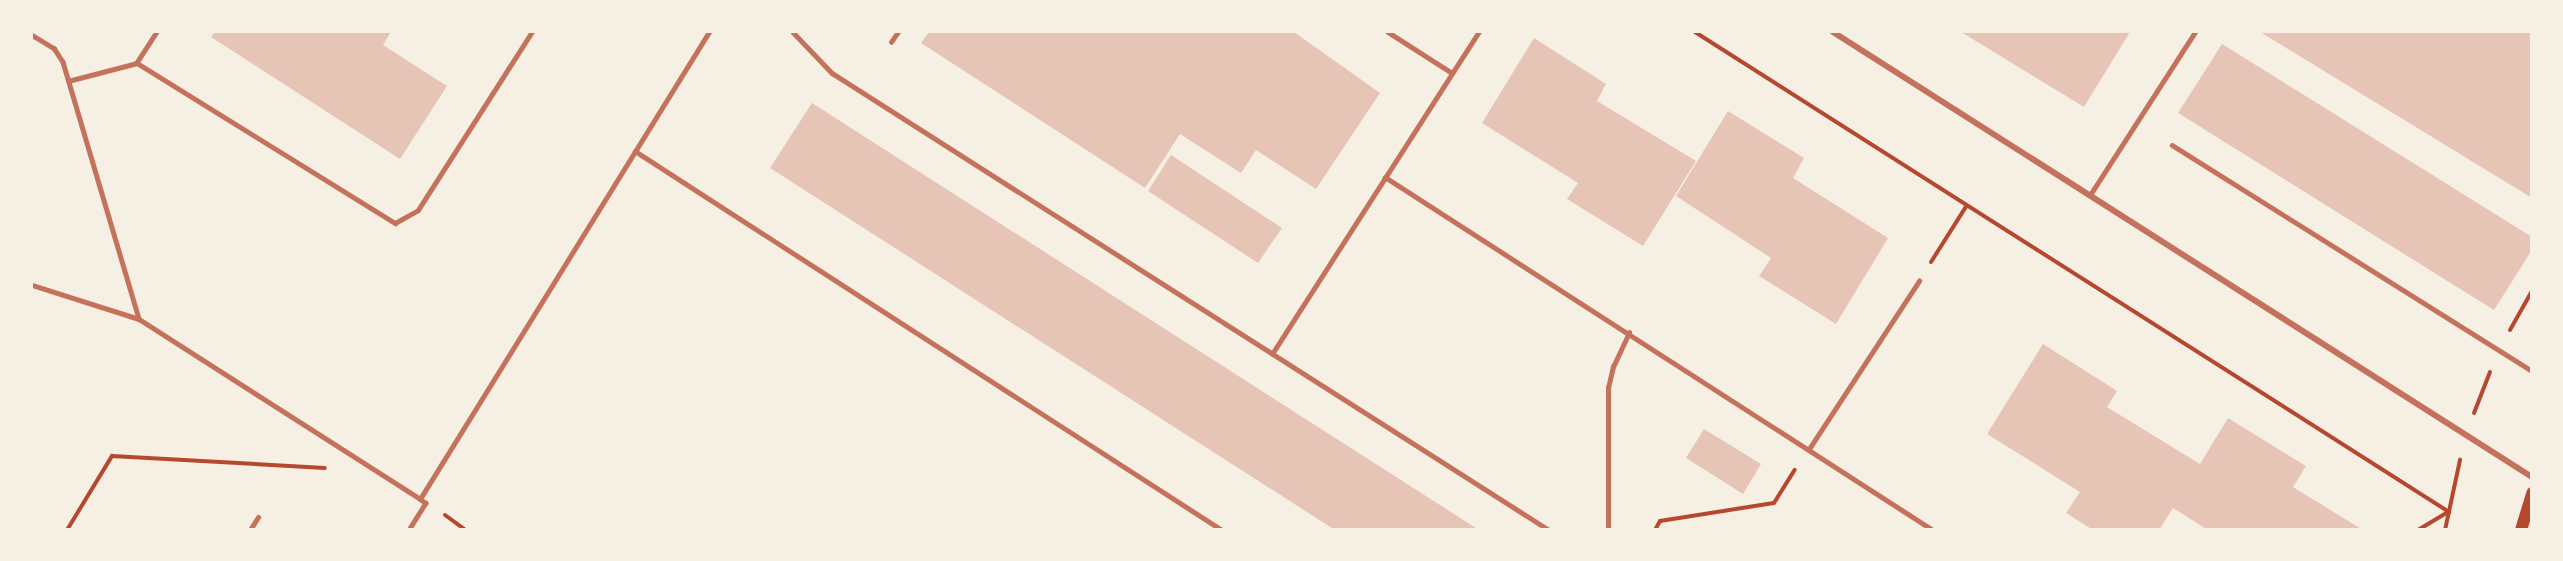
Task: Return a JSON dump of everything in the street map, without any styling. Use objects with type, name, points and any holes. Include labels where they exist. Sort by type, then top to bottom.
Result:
[{"type":"main road","points":[[2521,530],[2532,493]]},
{"type":"street","points":[[1833,32],[2532,477]]},
{"type":"lane","points":[[68,81],[136,63],[157,32]]},
{"type":"lane","points":[[136,63],[395,223],[418,210],[532,32]]},
{"type":"lane","points":[[420,499],[710,32]]},
{"type":"lane","points":[[793,32],[799,42],[832,73],[1549,530]]},
{"type":"lane","points":[[891,42],[898,32]]},
{"type":"lane","points":[[1388,32],[1452,73]]},
{"type":"lane","points":[[1272,354],[1479,32]]},
{"type":"lane","points":[[2090,195],[2195,32]]},
{"type":"lane","points":[[32,35],[54,48],[68,81],[140,319]]},
{"type":"lane","points":[[2172,145],[2532,370]]},
{"type":"lane","points":[[635,151],[1222,530]]},
{"type":"lane","points":[[1385,177],[1933,530]]},
{"type":"lane","points":[[1809,449],[1919,281]]},
{"type":"lane","points":[[32,285],[140,319],[420,499],[426,503],[409,530]]},
{"type":"lane","points":[[1608,530],[1608,388],[1613,367],[1629,333]]},
{"type":"lane","points":[[250,530],[258,517]]},
{"type":"path","points":[[1695,32],[2449,512]]},
{"type":"path","points":[[1919,281],[1967,205]]},
{"type":"path","points":[[2445,530],[2466,435],[2498,350],[2532,291]]},
{"type":"path","points":[[1655,530],[1660,521],[1774,503],[1809,449]]},
{"type":"path","points":[[67,530],[112,456],[330,468]]},
{"type":"path","points":[[2418,530],[2449,512]]},
{"type":"building","points":[[215,32],[391,32],[383,45],[447,86],[400,159],[211,37]]},
{"type":"building","points":[[929,32],[1294,32],[1380,93],[1316,189],[1256,150],[1241,173],[1180,134],[1145,188],[921,43]]},
{"type":"building","points":[[1961,32],[2130,32],[2084,107]]},
{"type":"building","points":[[2260,32],[2532,32],[2532,198]]},
{"type":"building","points":[[1534,38],[1606,84],[1597,101],[1696,161],[1643,246],[1567,199],[1578,183],[1482,123]]},
{"type":"building","points":[[2222,44],[2532,237],[2532,250],[2494,310],[2178,113]]},
{"type":"building","points":[[812,103],[1479,530],[1335,530],[770,168]]},
{"type":"building","points":[[1728,111],[1804,158],[1793,178],[1888,238],[1836,324],[1759,276],[1771,258],[1676,196]]},
{"type":"building","points":[[1171,155],[1282,228],[1258,263],[1148,191]]},
{"type":"building","points":[[2043,344],[2117,391],[2107,407],[2200,464],[2228,418],[2306,466],[2293,487],[2363,530],[2208,530],[2173,508],[2159,530],[2093,530],[2066,513],[2080,492],[1987,434]]},
{"type":"building","points":[[1704,429],[1761,464],[1743,494],[1686,458]]}]
